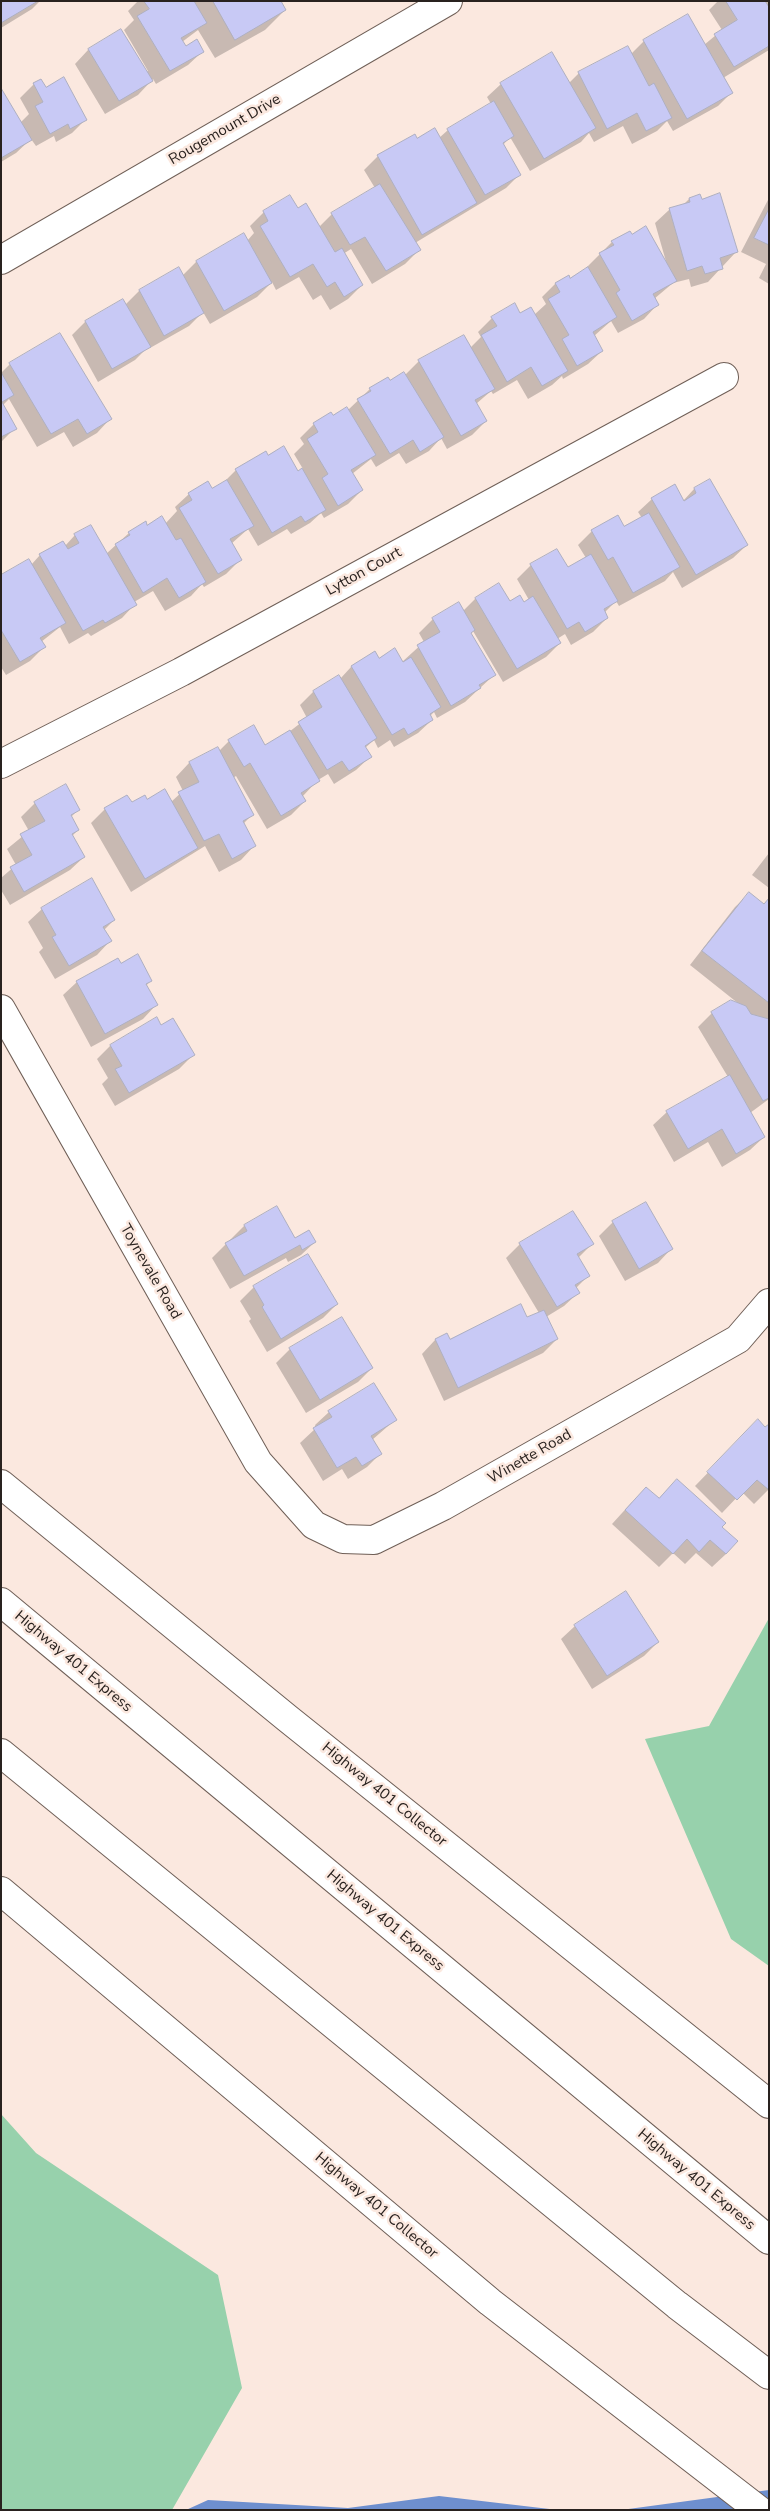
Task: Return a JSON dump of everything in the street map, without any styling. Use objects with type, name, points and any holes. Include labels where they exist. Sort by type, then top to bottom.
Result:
[{"type":"main road","name":"Rougemount Drive","points":[[1,260],[448,1]]},
{"type":"main road","name":"Lytton Court","points":[[1,764],[181,672],[724,376]]},
{"type":"main road","name":"Toynevale Road","points":[[1,1009],[258,1462],[314,1525]]},
{"type":"main road","name":"Winette Road","points":[[314,1525],[343,1539],[374,1540],[443,1506],[738,1339],[769,1303]]},
{"type":"main road","name":"Highway 401 Collector","points":[[1,1484],[287,1718],[769,2104]]},
{"type":"main road","name":"Highway 401 Express","points":[[1,1602],[769,2240]]},
{"type":"main road","points":[[1,1753],[677,2305],[769,2375]]},
{"type":"main road","name":"Highway 401 Collector","points":[[1,1892],[490,2302],[759,2510]]},
{"type":"green space","points":[[769,1618],[769,1966],[731,1939],[645,1739],[709,1726]]},
{"type":"green space","points":[[1,2114],[36,2153],[218,2275],[242,2388],[172,2510],[1,2510]]},
{"type":"water","points":[[769,2490],[769,2510],[621,2510]]},
{"type":"water","points":[[439,2496],[558,2510],[186,2510],[208,2500],[348,2508]]},
{"type":"building","points":[[1,1],[38,1],[1,23]]},
{"type":"building","points":[[144,1],[194,1],[207,23],[181,38],[186,46],[197,39],[204,52],[170,71],[137,16],[149,9]]},
{"type":"building","points":[[213,1],[281,1],[286,10],[235,40]]},
{"type":"building","points":[[726,1],[765,1],[769,7],[769,46],[734,67],[714,34],[737,20]]},
{"type":"building","points":[[688,14],[733,93],[687,119],[643,40]]},
{"type":"building","points":[[121,29],[153,81],[119,101],[88,49]]},
{"type":"building","points":[[628,46],[649,86],[654,83],[672,118],[646,131],[637,113],[607,129],[578,72]]},
{"type":"building","points":[[552,52],[596,128],[544,159],[500,83]]},
{"type":"building","points":[[64,77],[87,120],[70,129],[68,124],[50,134],[35,106],[43,102],[33,83],[41,79],[46,87]]},
{"type":"building","points":[[1,88],[32,140],[1,158]]},
{"type":"building","points":[[494,101],[514,136],[503,143],[521,175],[485,195],[447,129]]},
{"type":"building","points":[[435,128],[477,203],[422,235],[377,155],[415,134],[417,138]]},
{"type":"building","points":[[380,184],[421,250],[386,271],[365,237],[350,245],[331,213]]},
{"type":"building","points":[[720,193],[738,252],[720,258],[723,269],[705,274],[702,266],[687,271],[669,208],[690,202],[689,198],[700,194],[702,199]]},
{"type":"building","points":[[290,195],[298,208],[306,203],[335,252],[342,248],[363,285],[344,297],[335,282],[327,287],[313,264],[290,277],[260,226],[268,221],[263,211]]},
{"type":"building","points":[[769,209],[769,245],[754,238]]},
{"type":"building","points":[[646,226],[677,281],[653,294],[659,305],[632,321],[616,293],[620,290],[599,253],[614,245],[611,241],[630,231],[632,234]]},
{"type":"building","points":[[244,233],[272,283],[224,311],[196,261]]},
{"type":"building","points":[[179,267],[204,313],[164,336],[139,290]]},
{"type":"building","points":[[588,267],[617,317],[593,332],[603,351],[577,366],[562,339],[569,335],[548,299],[560,292],[555,283],[569,275],[570,278]]},
{"type":"building","points":[[123,299],[151,347],[112,369],[85,321]]},
{"type":"building","points":[[515,303],[520,313],[531,307],[568,371],[542,386],[531,367],[507,382],[481,335],[497,326],[491,317]]},
{"type":"building","points":[[60,333],[112,419],[87,434],[78,419],[51,434],[9,363]]},
{"type":"building","points":[[464,335],[495,389],[475,400],[487,421],[461,436],[418,360]]},
{"type":"building","points":[[1,372],[14,395],[2,402],[17,429],[1,437]]},
{"type":"building","points":[[404,372],[444,437],[420,452],[413,440],[390,454],[357,399],[371,391],[369,388],[388,377],[390,380]]},
{"type":"building","points":[[347,407],[376,455],[351,470],[363,490],[338,506],[322,478],[328,474],[307,439],[318,432],[313,423],[331,412],[333,415]]},
{"type":"building","points":[[284,446],[298,471],[302,468],[326,510],[305,522],[301,516],[272,533],[235,469],[266,451],[268,455]]},
{"type":"building","points":[[710,479],[748,545],[696,575],[651,498],[675,484],[684,501],[696,493],[694,488]]},
{"type":"building","points":[[227,480],[254,526],[230,539],[242,560],[218,574],[179,508],[192,500],[188,493],[208,481],[212,488]]},
{"type":"building","points":[[649,513],[680,567],[633,593],[613,557],[608,560],[591,530],[618,515],[624,526]]},
{"type":"building","points":[[162,516],[176,540],[181,538],[206,582],[179,598],[167,578],[143,593],[115,544],[130,535],[128,532],[146,521],[147,525]]},
{"type":"building","points":[[91,525],[137,605],[105,623],[103,620],[83,631],[39,554],[63,541],[68,549],[79,543],[74,534]]},
{"type":"building","points":[[557,549],[568,567],[591,554],[618,601],[604,609],[608,618],[585,632],[579,622],[567,629],[530,564]]},
{"type":"building","points":[[29,559],[66,623],[40,638],[46,647],[20,662],[1,630],[1,575]]},
{"type":"building","points":[[499,583],[510,601],[520,595],[524,602],[533,596],[561,643],[517,669],[475,598]]},
{"type":"building","points":[[459,602],[475,630],[471,633],[496,675],[479,685],[481,688],[451,706],[417,645],[440,632],[432,618]]},
{"type":"building","points":[[395,648],[403,662],[411,657],[441,707],[430,714],[433,720],[408,735],[404,728],[392,735],[351,666],[375,651],[379,658]]},
{"type":"building","points":[[339,675],[377,738],[365,746],[372,757],[349,771],[342,761],[327,770],[298,722],[322,707],[313,691]]},
{"type":"building","points":[[254,725],[265,745],[290,730],[320,781],[301,793],[306,801],[281,816],[250,763],[244,767],[228,740]]},
{"type":"building","points":[[218,747],[254,815],[243,821],[256,846],[232,859],[219,834],[204,841],[178,792],[199,782],[189,762]]},
{"type":"building","points":[[66,784],[80,810],[71,815],[79,830],[72,834],[85,857],[24,892],[10,867],[32,855],[20,834],[45,821],[34,802]]},
{"type":"building","points":[[165,789],[198,848],[145,879],[104,808],[127,795],[132,802],[145,795],[147,799]]},
{"type":"building","points":[[92,878],[115,920],[103,927],[112,941],[69,966],[52,937],[56,935],[41,908]]},
{"type":"building","points":[[749,892],[764,904],[769,898],[769,1003],[702,951]]},
{"type":"building","points":[[138,954],[152,981],[146,984],[158,1005],[105,1034],[76,981],[118,958],[121,963]]},
{"type":"building","points":[[731,1000],[746,1006],[751,1014],[769,1019],[769,1098],[763,1101],[711,1012]]},
{"type":"building","points":[[157,1017],[161,1025],[173,1018],[195,1055],[129,1093],[115,1069],[122,1066],[110,1045]]},
{"type":"building","points":[[730,1075],[765,1137],[736,1154],[722,1129],[688,1149],[666,1111]]},
{"type":"building","points":[[646,1202],[673,1249],[639,1269],[612,1221]]},
{"type":"building","points":[[277,1206],[295,1238],[309,1230],[316,1242],[302,1250],[300,1245],[244,1276],[225,1243],[247,1231],[244,1225]]},
{"type":"building","points":[[573,1211],[594,1244],[577,1254],[590,1276],[575,1285],[580,1293],[557,1307],[519,1243]]},
{"type":"building","points":[[308,1254],[338,1304],[281,1339],[262,1307],[264,1305],[253,1286]]},
{"type":"building","points":[[521,1304],[527,1317],[544,1310],[558,1339],[458,1388],[435,1339],[447,1333],[450,1339]]},
{"type":"building","points":[[342,1317],[373,1368],[320,1400],[289,1348]]},
{"type":"building","points":[[374,1383],[397,1420],[371,1436],[382,1454],[362,1466],[356,1457],[337,1468],[313,1428],[332,1417],[328,1411]]},
{"type":"building","points":[[758,1419],[765,1427],[769,1424],[769,1490],[757,1480],[737,1500],[707,1472]]},
{"type":"building","points":[[677,1479],[726,1523],[722,1527],[738,1541],[726,1554],[710,1540],[699,1552],[687,1539],[673,1554],[625,1510],[646,1487],[659,1498]]},
{"type":"building","points":[[626,1591],[659,1642],[607,1676],[574,1625]]}]
